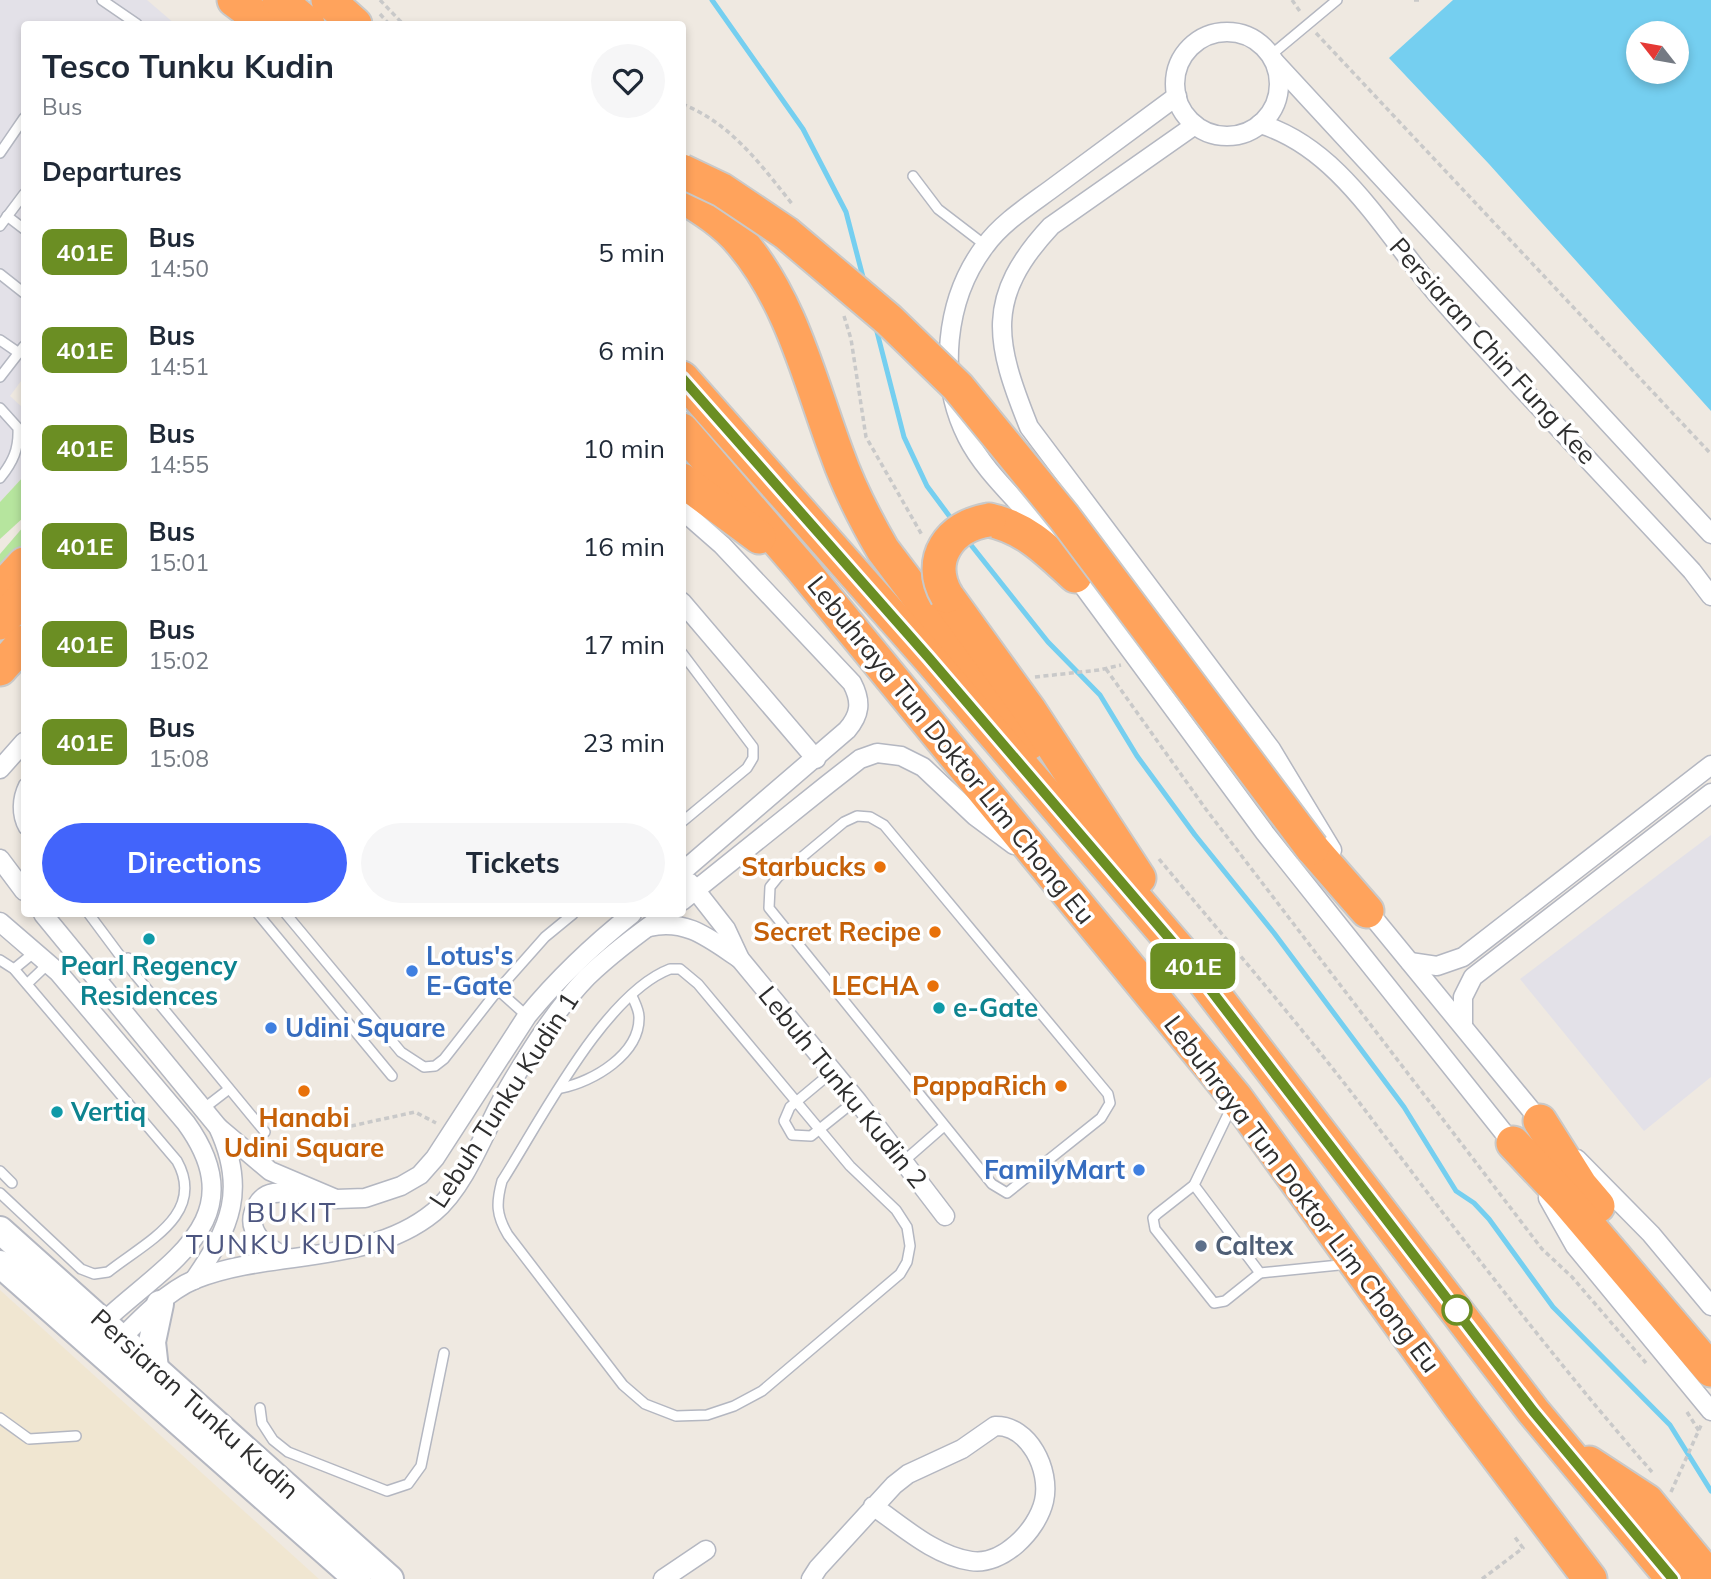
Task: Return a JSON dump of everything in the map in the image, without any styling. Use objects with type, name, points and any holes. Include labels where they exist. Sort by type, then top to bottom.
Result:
[{"type":"highway","points":[[234,0],[262,21]]},
{"type":"highway","points":[[279,0],[304,21]]},
{"type":"highway","points":[[328,0],[352,21]]},
{"type":"highway","points":[[686,173],[722,190],[786,233],[889,320],[958,387],[1064,517],[1312,848],[1367,911]]},
{"type":"highway","points":[[686,199],[727,228],[765,275],[777,295],[849,485],[883,550],[980,682],[1155,903]]},
{"type":"highway","name":"Lebuhraya Tun Doktor Lim Chong Eu","points":[[686,383],[929,658],[1187,959],[1561,1445],[1673,1579]]},
{"type":"highway","name":"Lebuhraya Tun Doktor Lim Chong Eu","points":[[686,435],[803,570],[1236,1098],[1354,1264],[1590,1579]]},
{"type":"highway","points":[[686,483],[803,570]]},
{"type":"highway","points":[[1075,576],[1029,536],[1005,523],[989,520],[964,529],[945,546],[939,560],[937,577],[947,596],[1030,711],[1155,903],[1187,959]]},
{"type":"highway","points":[[0,590],[21,567]]},
{"type":"highway","points":[[0,607],[21,590]]},
{"type":"highway","points":[[0,623],[21,599]]},
{"type":"highway","points":[[0,668],[21,645]]},
{"type":"highway","points":[[1540,1121],[1573,1192],[1711,1370]]},
{"type":"highway","points":[[1513,1143],[1573,1192],[1711,1343]]},
{"type":"highway","points":[[1561,1445],[1647,1501],[1711,1579]]},
{"type":"street","points":[[1219,32],[1236,32],[1252,37],[1273,58],[1279,78],[1278,95],[1271,112],[1260,124],[1245,133],[1228,136],[1210,134],[1195,125],[1184,112],[1177,96],[1175,79],[1180,62],[1189,48],[1203,38],[1219,32]]},
{"type":"street","name":"Persiaran Chin Fung Kee","points":[[1273,58],[1711,534]]},
{"type":"street","points":[[1177,96],[1013,217],[985,245],[957,302],[948,368],[956,414],[968,439],[985,464],[1038,523],[1265,833],[1513,1143],[1575,1246],[1711,1411]]},
{"type":"street","name":"Persiaran Chin Fung Kee","points":[[1260,124],[1291,135],[1328,164],[1436,293],[1692,571],[1711,596]]},
{"type":"street","points":[[1195,125],[1051,226],[1019,266],[1003,312],[1002,340],[1006,370],[1029,427],[1271,748],[1367,911],[1540,1121],[1651,1234],[1711,1306]]},
{"type":"street","points":[[985,464],[989,446],[998,431],[1010,426],[1029,427]]},
{"type":"street","points":[[686,514],[722,545],[856,690],[859,705],[855,721],[816,759],[686,871]]},
{"type":"street","points":[[686,608],[816,759]]},
{"type":"street","points":[[0,769],[21,745]]},
{"type":"street","points":[[689,896],[828,783],[860,759],[877,753],[901,756],[923,767],[975,816],[1046,867]]},
{"type":"street","points":[[1410,962],[1437,966],[1463,957],[1711,765]]},
{"type":"street","points":[[1463,1026],[1463,997],[1473,977],[1711,793]]},
{"type":"street","points":[[0,859],[13,878]]},
{"type":"street","name":"Lebuh Tunku Kudin 2","points":[[689,896],[726,929],[740,959],[856,1100],[945,1216]]},
{"type":"street","points":[[46,917],[218,1127],[233,1166],[232,1202],[218,1246],[194,1280]]},
{"type":"street","name":"Lebuh Tunku Kudin 1","points":[[218,1127],[270,1171],[336,1199],[365,1198],[401,1186],[420,1175],[435,1158],[527,1016],[578,958],[628,917]]},
{"type":"street","name":"Lebuh Tunku Kudin 1","points":[[103,1339],[194,1280],[238,1267],[375,1242],[404,1232],[435,1211],[457,1183],[510,1085],[561,1007],[587,977],[662,917]]},
{"type":"street","points":[[0,922],[42,957],[202,1145],[212,1175],[211,1200],[203,1226],[191,1244],[103,1339]]},
{"type":"street","name":"Lebuh Tunku Kudin 2","points":[[647,928],[669,924],[688,927],[740,959]]},
{"type":"street","points":[[288,1258],[269,1249],[256,1234],[253,1213],[259,1201],[273,1193],[287,1192],[336,1199]]},
{"type":"street","name":"Persiaran Tunku Kudin","points":[[0,1230],[103,1339],[155,1369],[390,1579]]},
{"type":"street","name":"Persiaran Tunku Kudin","points":[[0,1264],[103,1339],[254,1456]]},
{"type":"street","points":[[155,1369],[152,1342],[160,1304]]},
{"type":"street","points":[[811,1579],[873,1506],[908,1474],[962,1449],[995,1426],[1005,1426],[1023,1434],[1043,1474],[1044,1503],[1036,1519],[1012,1548],[986,1561],[972,1562],[940,1550],[873,1506]]},
{"type":"street","name":"Persiaran Tunku Kudin","points":[[275,1474],[351,1576]]},
{"type":"street","points":[[663,1579],[706,1550]]},
{"type":"lane","points":[[102,0],[133,21]]},
{"type":"lane","points":[[1273,58],[1337,0]]},
{"type":"lane","points":[[0,153],[21,122]]},
{"type":"lane","points":[[913,176],[938,209],[985,245]]},
{"type":"lane","points":[[0,226],[21,198]]},
{"type":"lane","points":[[7,216],[21,227]]},
{"type":"lane","points":[[0,274],[21,291]]},
{"type":"lane","points":[[0,340],[21,350]]},
{"type":"lane","points":[[0,377],[21,351]]},
{"type":"lane","points":[[0,408],[18,428],[16,453],[0,478]]},
{"type":"lane","points":[[686,658],[753,747],[753,758],[747,768],[686,819]]},
{"type":"lane","points":[[21,790],[21,818]]},
{"type":"lane","points":[[864,816],[884,825],[1108,1094],[1110,1102],[1101,1118],[1007,1193],[997,1189],[944,1126],[769,908],[768,895],[774,881],[850,818],[864,816]]},
{"type":"lane","points":[[91,917],[265,1132]]},
{"type":"lane","points":[[260,917],[392,1076]]},
{"type":"lane","points":[[288,917],[401,1052],[424,1067],[435,1066],[444,1059],[498,990],[545,937],[569,917]]},
{"type":"lane","points":[[14,970],[42,957]]},
{"type":"lane","points":[[27,984],[42,957]]},
{"type":"lane","points":[[0,960],[27,984],[177,1161],[187,1188],[185,1203],[178,1217],[108,1272],[93,1274],[81,1269],[0,1193]]},
{"type":"lane","points":[[99,981],[126,960]]},
{"type":"lane","points":[[670,969],[689,974],[799,1100],[850,1166],[901,1218],[910,1246],[907,1262],[900,1274],[762,1391],[734,1406],[707,1415],[676,1416],[645,1404],[623,1385],[498,1219],[496,1201],[502,1181],[561,1088],[595,1034],[632,996],[660,973],[670,969]]},
{"type":"lane","points":[[498,990],[527,1016]]},
{"type":"lane","points":[[561,1088],[585,1082],[629,1047],[638,1028],[639,1015],[632,996]]},
{"type":"lane","points":[[832,1072],[785,1114],[786,1128],[798,1137],[811,1136],[856,1100]]},
{"type":"lane","points":[[203,1110],[229,1089]]},
{"type":"lane","points":[[1236,1098],[1194,1185],[1157,1214],[1153,1219],[1155,1229],[1214,1303],[1225,1301],[1260,1273],[1354,1264]]},
{"type":"lane","points":[[904,1161],[944,1126]]},
{"type":"lane","points":[[0,1171],[12,1183]]},
{"type":"lane","points":[[1194,1185],[1260,1273]]},
{"type":"lane","points":[[260,1408],[262,1423],[254,1456],[275,1474],[387,1491],[408,1484],[422,1466],[444,1353]]},
{"type":"lane","points":[[0,1418],[29,1439],[76,1436]]},
{"type":"path","points":[[380,0],[400,21]]},
{"type":"path","points":[[1293,0],[1308,24],[1711,454]]},
{"type":"path","points":[[1414,0],[1422,0]]},
{"type":"path","points":[[686,106],[721,124],[737,137],[795,208]]},
{"type":"path","points":[[842,311],[851,339],[866,437],[876,459],[922,536]]},
{"type":"path","points":[[1106,669],[1205,808],[1542,1249],[1572,1277],[1650,1367]]},
{"type":"path","points":[[1027,679],[1099,670]]},
{"type":"path","points":[[1158,857],[1367,1113],[1413,1177],[1549,1352],[1656,1477]]},
{"type":"path","points":[[351,1126],[415,1112],[453,1132]]},
{"type":"path","points":[[1686,1410],[1699,1431]]},
{"type":"path","points":[[1671,1492],[1694,1441]]},
{"type":"path","points":[[1663,1485],[1677,1499]]},
{"type":"path","points":[[1482,1579],[1523,1548],[1514,1536]]},
{"type":"shaded area","points":[[0,0],[147,0],[172,21],[21,21],[21,381],[10,396],[21,406],[21,479],[0,502]]},
{"type":"shaded area","points":[[1711,835],[1711,1077],[1644,1131],[1520,979]]},
{"type":"shaded area","points":[[0,1290],[319,1579],[0,1579]]},
{"type":"green space","points":[[21,479],[21,520],[0,539],[0,502]]},
{"type":"green space","points":[[21,530],[21,546],[0,570],[0,554]]},
{"type":"water","points":[[1453,0],[1711,0],[1711,411],[1489,164],[1389,58]]},
{"type":"waterway","points":[[712,0],[803,129],[846,212],[864,281]]},
{"type":"waterway","points":[[876,328],[904,437],[927,486],[953,521]]},
{"type":"waterway","points":[[967,540],[1048,642],[1100,695],[1137,756],[1195,835],[1274,933],[1404,1107],[1456,1191],[1474,1203],[1489,1219],[1553,1307],[1670,1425],[1711,1491]]},
{"type":"bus line","name":"401E","points":[[686,383],[929,658],[1187,959],[1417,1256],[1533,1411],[1673,1579]]},
{"type":"place","name":"Starbucks","points":[[880,867]]},
{"type":"place","name":"Secret Recipe","points":[[935,932]]},
{"type":"place","name":"Pearl Regency Residences","points":[[149,939]]},
{"type":"place","name":"Lotus's E-Gate","points":[[412,971]]},
{"type":"place","name":"LECHA","points":[[933,986]]},
{"type":"place","name":"e-Gate","points":[[939,1008]]},
{"type":"place","name":"Udini Square","points":[[271,1028]]},
{"type":"place","name":"PappaRich","points":[[1061,1086]]},
{"type":"place","name":"Hanabi Udini Square","points":[[304,1091]]},
{"type":"place","name":"Vertiq","points":[[57,1112]]},
{"type":"place","name":"FamilyMart","points":[[1139,1170]]},
{"type":"place","name":"Caltex","points":[[1201,1246]]},
{"type":"district","name":"BUKIT TUNKU KUDIN","points":[[292,1228]]}]
